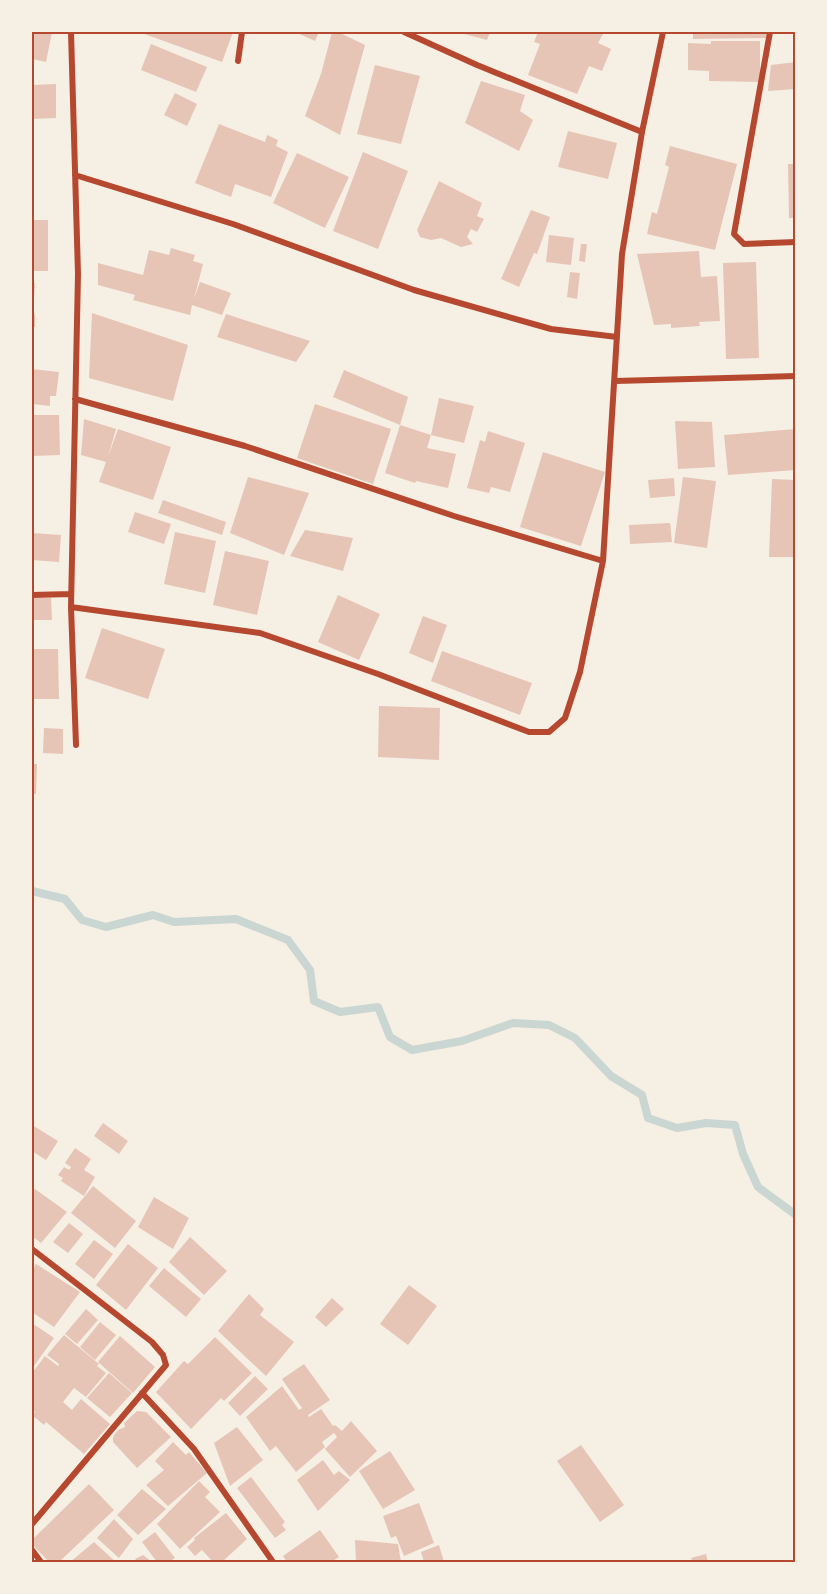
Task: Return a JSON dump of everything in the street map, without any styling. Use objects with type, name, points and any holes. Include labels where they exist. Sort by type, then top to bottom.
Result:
[{"type":"street","points":[[72,32],[78,274],[71,594],[76,746]]},
{"type":"street","points":[[238,61],[242,32]]},
{"type":"street","points":[[404,32],[477,65],[642,132]]},
{"type":"street","points":[[71,607],[260,633],[378,674],[529,732],[549,732],[565,718],[580,672],[603,561],[622,254],[642,132],[663,32]]},
{"type":"street","points":[[770,32],[734,234],[744,244],[795,242]]},
{"type":"street","points":[[75,175],[233,224],[414,290],[551,329],[617,337]]},
{"type":"street","points":[[615,381],[795,376]]},
{"type":"street","points":[[75,399],[245,446],[454,516],[603,561]]},
{"type":"street","points":[[32,595],[71,594]]},
{"type":"street","points":[[32,1249],[152,1342],[163,1355],[166,1365],[32,1524]]},
{"type":"street","points":[[142,1393],[194,1449],[273,1563]]},
{"type":"street","points":[[32,1550],[41,1563]]},
{"type":"building","points":[[32,32],[52,32],[46,62],[32,59]]},
{"type":"building","points":[[139,32],[233,32],[222,62]]},
{"type":"building","points":[[295,32],[319,32],[315,41]]},
{"type":"building","points":[[332,32],[338,32],[365,45],[340,135],[305,116],[321,74]]},
{"type":"building","points":[[457,32],[490,32],[487,40]]},
{"type":"building","points":[[538,32],[604,32],[598,43],[611,49],[602,71],[589,66],[577,94],[528,75],[540,44],[534,42]]},
{"type":"building","points":[[693,32],[766,32],[766,38],[693,39]]},
{"type":"building","points":[[711,41],[760,41],[760,82],[709,81],[709,71],[688,70],[688,43],[711,44]]},
{"type":"building","points":[[151,44],[207,67],[196,92],[141,70]]},
{"type":"building","points":[[796,62],[796,89],[768,91],[771,65]]},
{"type":"building","points":[[375,65],[420,76],[401,144],[357,134]]},
{"type":"building","points":[[481,81],[525,95],[520,111],[533,120],[519,151],[465,123]]},
{"type":"building","points":[[56,84],[56,118],[32,119],[32,85]]},
{"type":"building","points":[[175,93],[197,104],[187,126],[164,115]]},
{"type":"building","points":[[219,124],[265,142],[267,135],[278,140],[276,146],[288,152],[271,197],[235,184],[231,197],[195,183]]},
{"type":"building","points":[[568,131],[617,143],[608,179],[558,167]]},
{"type":"building","points":[[670,146],[737,164],[715,250],[647,234],[652,212],[657,214],[669,167],[665,165]]},
{"type":"building","points":[[363,152],[408,171],[378,249],[333,231]]},
{"type":"building","points":[[297,153],[349,177],[325,228],[273,203]]},
{"type":"building","points":[[788,164],[796,164],[796,218],[789,218]]},
{"type":"building","points":[[439,181],[482,203],[477,216],[484,219],[477,232],[471,229],[467,237],[473,244],[461,247],[441,238],[431,240],[420,237],[417,230]]},
{"type":"building","points":[[531,210],[550,217],[537,254],[534,253],[519,287],[501,279]]},
{"type":"building","points":[[32,220],[48,220],[48,271],[32,271]]},
{"type":"building","points":[[549,235],[574,238],[571,265],[546,262]]},
{"type":"building","points":[[581,244],[587,244],[585,262],[579,261]]},
{"type":"building","points":[[171,248],[195,255],[193,261],[203,264],[194,299],[200,282],[231,293],[222,315],[192,305],[190,315],[133,300],[135,295],[98,285],[98,263],[143,275],[149,250],[169,255]]},
{"type":"building","points":[[699,251],[701,277],[717,276],[720,321],[699,322],[700,326],[671,328],[671,324],[654,325],[637,254]]},
{"type":"building","points":[[756,262],[759,358],[726,359],[723,263]]},
{"type":"building","points":[[570,272],[580,273],[577,299],[567,297]]},
{"type":"building","points":[[32,283],[35,283],[34,298],[32,298]]},
{"type":"building","points":[[92,313],[188,345],[173,401],[89,378]]},
{"type":"building","points":[[35,314],[35,327],[32,327],[32,315]]},
{"type":"building","points":[[226,314],[310,341],[296,362],[217,337]]},
{"type":"building","points":[[32,369],[59,372],[56,396],[50,396],[50,406],[32,404]]},
{"type":"building","points":[[344,370],[408,397],[400,425],[333,397]]},
{"type":"building","points":[[439,398],[474,406],[464,443],[431,435]]},
{"type":"building","points":[[315,404],[391,429],[373,484],[297,458]]},
{"type":"building","points":[[32,415],[59,415],[60,455],[32,456]]},
{"type":"building","points":[[84,419],[116,429],[108,457],[118,429],[171,447],[153,500],[99,482],[106,462],[81,455]]},
{"type":"building","points":[[675,421],[712,422],[715,467],[678,469]]},
{"type":"building","points":[[400,425],[431,435],[427,448],[456,454],[448,488],[416,481],[415,483],[385,473]]},
{"type":"building","points":[[796,429],[796,470],[728,475],[724,435]]},
{"type":"building","points":[[488,431],[525,443],[510,492],[491,487],[489,493],[467,488],[480,440],[485,442]]},
{"type":"building","points":[[543,452],[605,472],[581,546],[520,527]]},
{"type":"building","points":[[248,477],[309,493],[284,555],[230,533]]},
{"type":"building","points":[[683,477],[716,481],[707,548],[674,543]]},
{"type":"building","points":[[674,478],[675,496],[650,498],[648,480]]},
{"type":"building","points":[[772,479],[796,480],[796,557],[769,557]]},
{"type":"building","points":[[163,500],[226,522],[222,535],[158,513]]},
{"type":"building","points":[[135,512],[171,524],[164,544],[128,532]]},
{"type":"building","points":[[670,523],[672,542],[630,544],[629,525]]},
{"type":"building","points":[[305,530],[353,538],[343,571],[290,556]]},
{"type":"building","points":[[175,532],[216,541],[205,593],[164,584]]},
{"type":"building","points":[[32,533],[61,535],[59,562],[32,560]]},
{"type":"building","points":[[225,551],[269,561],[257,615],[213,605]]},
{"type":"building","points":[[338,595],[380,614],[359,660],[318,642]]},
{"type":"building","points":[[32,598],[51,598],[52,620],[32,620]]},
{"type":"building","points":[[423,616],[447,625],[433,663],[409,653]]},
{"type":"building","points":[[102,628],[165,649],[148,699],[85,678]]},
{"type":"building","points":[[32,649],[58,649],[59,699],[32,699]]},
{"type":"building","points":[[442,651],[532,683],[520,715],[431,681]]},
{"type":"building","points":[[379,706],[440,708],[439,760],[378,757]]},
{"type":"building","points":[[44,728],[63,729],[63,754],[43,753]]},
{"type":"building","points":[[32,764],[37,764],[36,794],[32,793]]},
{"type":"building","points":[[103,1123],[128,1141],[119,1154],[94,1136]]},
{"type":"building","points":[[32,1125],[58,1141],[46,1160],[32,1151]]},
{"type":"building","points":[[75,1148],[91,1159],[84,1170],[95,1177],[84,1196],[61,1181],[63,1178],[58,1175],[64,1167],[69,1170],[71,1167],[65,1163]]},
{"type":"building","points":[[93,1186],[136,1221],[115,1248],[71,1213]]},
{"type":"building","points":[[35,1189],[67,1212],[41,1243],[32,1236],[32,1193]]},
{"type":"building","points":[[154,1197],[189,1218],[173,1249],[138,1227]]},
{"type":"building","points":[[69,1223],[83,1234],[68,1253],[53,1242]]},
{"type":"building","points":[[190,1237],[227,1271],[204,1295],[169,1262]]},
{"type":"building","points":[[94,1240],[113,1254],[94,1279],[75,1264]]},
{"type":"building","points":[[128,1244],[158,1268],[126,1310],[96,1285]]},
{"type":"building","points":[[36,1264],[80,1292],[54,1327],[32,1312],[32,1271]]},
{"type":"building","points":[[164,1268],[201,1299],[186,1317],[149,1286]]},
{"type":"building","points":[[409,1285],[437,1306],[408,1345],[380,1324]]},
{"type":"building","points":[[249,1294],[264,1309],[260,1315],[294,1342],[266,1376],[218,1331]]},
{"type":"building","points":[[332,1298],[344,1309],[326,1327],[315,1317]]},
{"type":"building","points":[[86,1309],[98,1320],[77,1344],[65,1334]]},
{"type":"building","points":[[100,1322],[116,1335],[95,1360],[80,1347]]},
{"type":"building","points":[[35,1325],[54,1338],[34,1366],[32,1364],[32,1329]]},
{"type":"building","points":[[64,1335],[99,1364],[97,1366],[106,1373],[86,1397],[74,1388],[63,1402],[72,1410],[81,1399],[110,1424],[84,1454],[46,1422],[44,1425],[32,1415],[35,1412],[32,1408],[32,1373],[45,1356],[58,1366],[59,1364],[47,1355]]},
{"type":"building","points":[[120,1336],[155,1367],[133,1393],[98,1362]]},
{"type":"building","points":[[215,1337],[252,1373],[224,1401],[221,1398],[191,1429],[156,1392],[184,1361],[188,1364]]},
{"type":"building","points":[[304,1364],[330,1400],[308,1415],[309,1417],[321,1409],[333,1426],[335,1425],[342,1431],[351,1421],[377,1451],[350,1477],[325,1449],[337,1437],[334,1433],[322,1442],[325,1447],[296,1472],[276,1446],[270,1451],[246,1417],[282,1386],[299,1410],[302,1408],[282,1379]]},
{"type":"building","points":[[109,1373],[132,1393],[110,1417],[87,1398]]},
{"type":"building","points":[[255,1376],[268,1389],[240,1416],[228,1403]]},
{"type":"building","points":[[137,1411],[146,1412],[171,1437],[137,1468],[113,1442],[113,1437],[118,1430],[125,1427],[124,1423]]},
{"type":"building","points":[[237,1427],[263,1460],[230,1486],[214,1443]]},
{"type":"building","points":[[173,1442],[186,1455],[189,1452],[207,1473],[168,1506],[146,1485],[164,1470],[155,1461]]},
{"type":"building","points":[[581,1445],[624,1505],[600,1522],[557,1461]]},
{"type":"building","points":[[390,1451],[415,1490],[383,1509],[359,1471]]},
{"type":"building","points":[[323,1460],[334,1475],[339,1471],[350,1480],[318,1511],[297,1480]]},
{"type":"building","points":[[251,1477],[285,1522],[282,1525],[286,1530],[275,1538],[237,1488]]},
{"type":"building","points":[[199,1481],[210,1492],[205,1497],[220,1512],[180,1549],[157,1524]]},
{"type":"building","points":[[89,1484],[114,1510],[59,1562],[49,1562],[32,1544],[32,1540]]},
{"type":"building","points":[[142,1489],[166,1509],[138,1535],[117,1515]]},
{"type":"building","points":[[419,1503],[434,1543],[404,1556],[396,1536],[391,1538],[383,1516]]},
{"type":"building","points":[[226,1513],[247,1539],[222,1562],[213,1562],[202,1550],[195,1556],[187,1547],[195,1540],[194,1538]]},
{"type":"building","points":[[114,1519],[133,1539],[119,1558],[97,1538]]},
{"type":"building","points":[[320,1530],[339,1557],[331,1562],[287,1562],[283,1556]]},
{"type":"building","points":[[155,1532],[175,1558],[169,1562],[157,1562],[142,1542]]},
{"type":"building","points":[[355,1540],[398,1544],[401,1562],[356,1562]]},
{"type":"building","points":[[94,1542],[116,1562],[70,1562]]},
{"type":"building","points":[[439,1545],[444,1562],[424,1562],[421,1552]]},
{"type":"building","points":[[706,1554],[708,1562],[693,1562],[691,1558]]},
{"type":"building","points":[[143,1555],[152,1562],[138,1562],[135,1559]]},
{"type":"waterway","points":[[32,891],[65,899],[82,920],[106,927],[153,915],[174,922],[236,919],[288,940],[310,970],[314,1001],[340,1012],[378,1007],[390,1037],[412,1050],[462,1041],[513,1023],[549,1025],[575,1038],[611,1076],[642,1095],[648,1118],[677,1128],[706,1123],[735,1125],[743,1154],[758,1187],[796,1215]]}]
